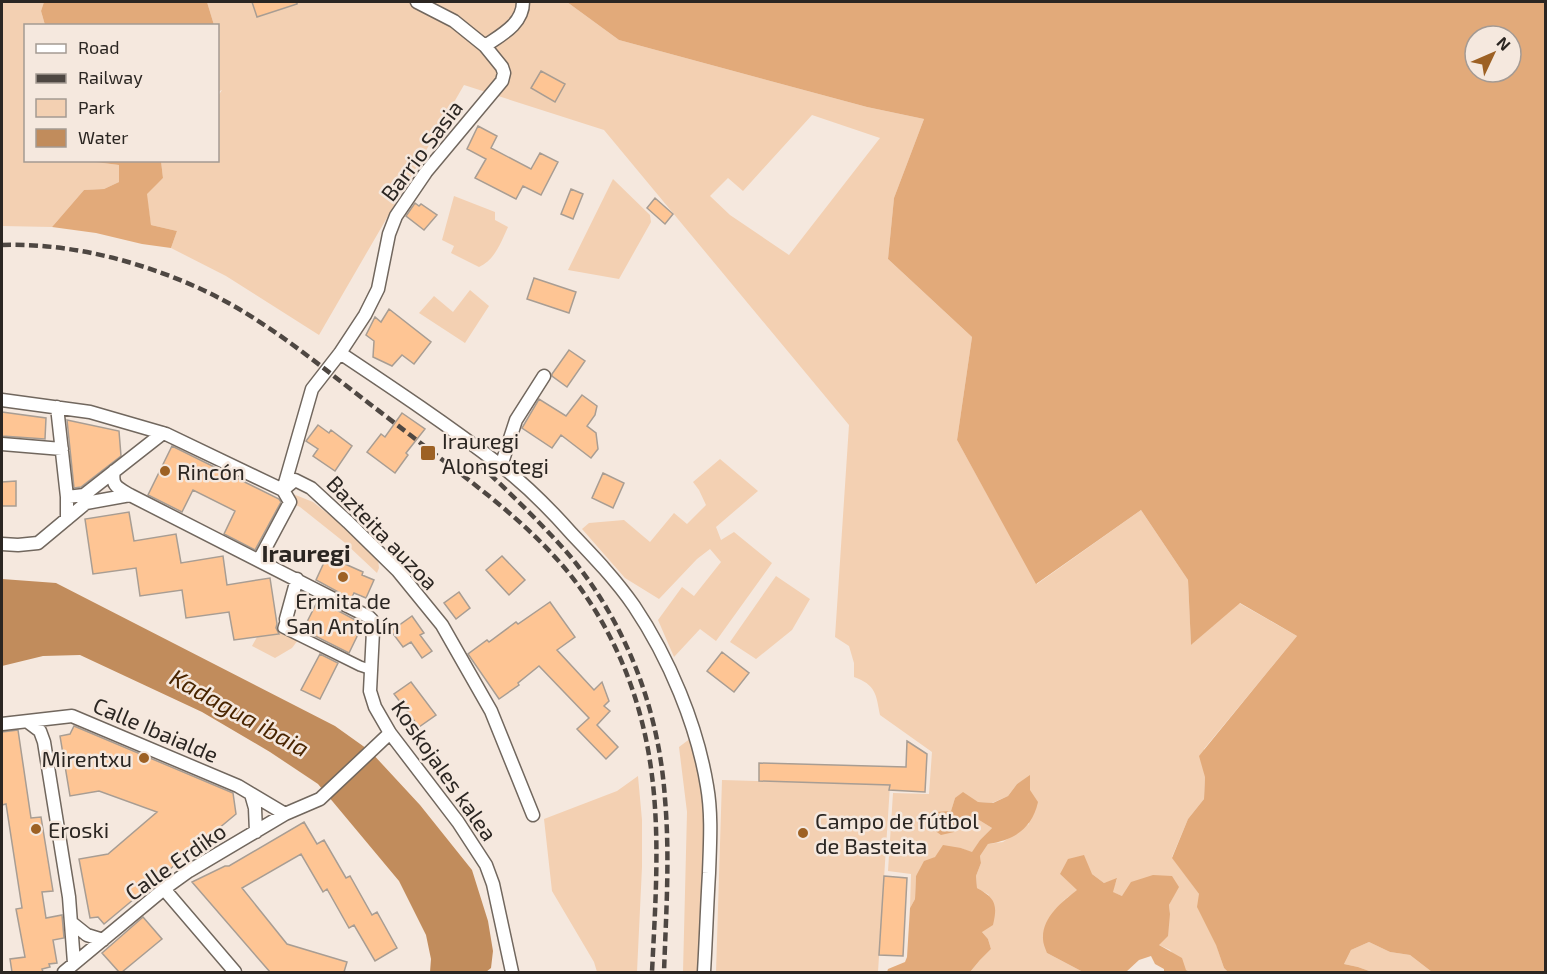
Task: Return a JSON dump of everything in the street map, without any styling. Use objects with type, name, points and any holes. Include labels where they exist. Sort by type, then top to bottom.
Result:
[{"type":"street","name":"Barrio Sasia","points":[[340,353],[365,315],[378,288],[389,234],[396,216],[426,172],[501,81],[504,73],[502,67],[485,46],[454,21],[417,2]]},
{"type":"street","points":[[485,46],[512,27],[520,17],[523,2]]},
{"type":"street","points":[[283,490],[312,389],[340,353],[411,400],[530,490],[616,582],[635,607],[650,633],[681,696],[708,787],[710,836],[704,972]]},
{"type":"street","points":[[501,466],[516,420],[544,376]]},
{"type":"street","points":[[2,400],[90,412],[163,433],[283,490],[290,502],[260,560]]},
{"type":"street","points":[[57,407],[67,497],[67,519]]},
{"type":"street","points":[[67,497],[84,495],[163,433]]},
{"type":"street","points":[[2,444],[62,449]]},
{"type":"street","points":[[114,471],[112,480],[114,485],[130,495]]},
{"type":"street","name":"Bazteita auzoa","points":[[283,490],[295,480],[311,488],[398,571],[442,625],[491,711],[532,815]]},
{"type":"street","points":[[2,544],[38,543],[86,503],[130,495]]},
{"type":"street","name":"Koskojales kalea","points":[[130,495],[369,617],[373,625],[370,691],[375,707],[390,733],[458,822],[486,865],[493,884],[512,972]]},
{"type":"street","points":[[297,579],[287,628],[372,670]]},
{"type":"street","name":"Calle Ibaialde","points":[[2,724],[72,716],[238,786],[285,814]]},
{"type":"street","points":[[44,742],[47,732],[62,718]]},
{"type":"street","points":[[28,722],[40,730],[44,742],[72,923],[74,963]]},
{"type":"street","name":"Calle Erdiko","points":[[64,972],[164,889],[285,814],[320,799],[390,733]]},
{"type":"street","points":[[251,794],[255,808],[256,832]]},
{"type":"street","points":[[164,889],[236,972]]},
{"type":"street","points":[[72,923],[87,935],[103,940]]},
{"type":"green space","points":[[2,2],[44,2],[41,11],[45,24],[24,24],[24,162],[95,162],[119,165],[119,182],[104,189],[84,190],[52,227],[2,226]]},
{"type":"green space","points":[[207,2],[567,2],[619,40],[867,107],[924,119],[894,198],[888,259],[972,337],[957,440],[1037,584],[1141,510],[1188,580],[1191,645],[1239,603],[1297,636],[1204,749],[1204,799],[1188,819],[1172,857],[1199,894],[1224,968],[1228,972],[1190,972],[1170,950],[1159,945],[1170,914],[1169,905],[1178,887],[1122,896],[1112,892],[1117,879],[1104,883],[1092,874],[1060,874],[1078,890],[1064,900],[1047,953],[1083,972],[970,972],[991,949],[988,939],[982,932],[989,895],[977,888],[976,876],[981,863],[980,856],[988,844],[1003,842],[1029,824],[1030,776],[1017,784],[1008,796],[992,803],[955,798],[951,811],[954,832],[964,820],[979,820],[992,828],[980,840],[972,853],[961,848],[935,857],[916,876],[915,899],[910,908],[911,874],[888,871],[893,793],[929,794],[932,752],[880,715],[874,691],[867,683],[854,677],[854,663],[849,646],[835,637],[849,425],[604,130],[464,85],[319,335],[226,276],[171,248],[177,231],[151,225],[146,193],[163,178],[161,162],[219,162],[219,94],[222,90],[219,92],[219,24],[214,24]],"holes":[[[812,115],[880,138],[789,255],[730,215],[710,196],[728,178],[743,191]]]},
{"type":"green space","points":[[613,179],[650,215],[651,222],[619,279],[568,270]]},
{"type":"green space","points":[[454,196],[495,212],[495,220],[508,227],[493,255],[479,267],[451,253],[454,246],[442,240]]},
{"type":"green space","points":[[470,290],[489,306],[465,343],[419,313],[434,296],[453,312]]},
{"type":"green space","points":[[720,459],[758,491],[716,527],[721,540],[734,532],[772,563],[716,641],[700,629],[674,657],[658,620],[682,587],[694,596],[721,562],[710,549],[697,559],[659,599],[625,578],[582,529],[589,523],[624,520],[650,542],[674,513],[687,524],[706,505],[693,482]]},
{"type":"green space","points":[[283,490],[313,502],[346,528],[378,559],[377,573],[344,542],[300,507],[290,502]]},
{"type":"green space","points":[[776,576],[810,599],[792,630],[756,659],[730,642]]},
{"type":"green space","points":[[284,632],[298,640],[292,648],[275,658],[252,646],[257,637]]},
{"type":"green space","points":[[691,738],[705,748],[713,783],[709,972],[683,972],[687,812],[679,747]]},
{"type":"green space","points":[[638,776],[642,820],[642,867],[637,972],[597,972],[594,962],[552,891],[544,819],[617,791]]},
{"type":"green space","name":"Campo de fútbol de Basteita","points":[[722,780],[890,785],[878,972],[716,972]]},
{"type":"green space","points":[[1369,942],[1390,952],[1410,955],[1432,972],[1372,972],[1344,964],[1351,950]]},
{"type":"shaded area","points":[[44,2],[207,2],[214,24],[45,24],[41,11]]},
{"type":"shaded area","points":[[567,2],[1545,2],[1545,972],[1432,972],[1410,955],[1390,952],[1369,942],[1351,950],[1344,964],[1372,972],[1228,972],[1224,968],[1216,945],[1197,907],[1199,894],[1172,858],[1188,819],[1204,799],[1205,777],[1199,756],[1297,636],[1240,603],[1191,645],[1188,580],[1141,510],[1036,584],[957,440],[972,337],[888,259],[894,198],[924,119],[867,107],[619,40]]},
{"type":"shaded area","points":[[95,162],[161,162],[163,178],[147,194],[151,225],[177,231],[171,248],[52,227],[84,190],[104,189],[119,182],[119,165]]},
{"type":"shaded area","points":[[1030,775],[1030,790],[1038,802],[1031,819],[1014,836],[988,844],[980,856],[981,863],[976,876],[977,888],[988,895],[995,907],[993,925],[982,932],[988,939],[991,949],[970,972],[887,972],[888,969],[905,962],[907,957],[910,908],[915,899],[916,876],[924,861],[935,857],[943,845],[972,852],[992,828],[979,820],[964,820],[954,832],[941,835],[934,830],[936,812],[951,811],[955,798],[963,792],[978,802],[993,803],[1008,796],[1017,784]]},
{"type":"shaded area","points":[[1084,855],[1092,874],[1104,883],[1117,878],[1113,892],[1122,896],[1131,882],[1153,875],[1172,876],[1179,887],[1169,905],[1168,936],[1159,945],[1182,958],[1186,970],[1190,972],[1164,972],[1164,969],[1155,964],[1151,956],[1139,960],[1126,972],[1083,972],[1047,953],[1043,939],[1049,917],[1077,890],[1060,874],[1068,859]]},
{"type":"water","name":"Kadagua ibaia","points":[[2,579],[56,583],[335,726],[370,751],[420,805],[472,870],[488,921],[493,951],[491,968],[486,972],[430,972],[431,959],[426,935],[399,881],[318,784],[270,752],[202,712],[80,655],[43,656],[2,666]]},
{"type":"building","points":[[252,2],[297,2],[297,4],[257,17]]},
{"type":"building","points":[[541,71],[565,84],[555,102],[531,88]]},
{"type":"building","points":[[478,126],[497,136],[491,148],[531,169],[540,153],[558,162],[541,195],[523,186],[516,199],[475,178],[486,159],[467,149]]},
{"type":"building","points":[[571,189],[583,194],[573,219],[561,214]]},
{"type":"building","points":[[655,198],[673,214],[665,224],[647,208]]},
{"type":"building","points":[[415,203],[419,206],[421,204],[437,215],[424,230],[406,216]]},
{"type":"building","points":[[534,278],[576,292],[569,313],[527,299]]},
{"type":"building","points":[[389,309],[431,342],[414,364],[402,355],[392,366],[373,357],[374,341],[366,335],[375,317],[381,322]]},
{"type":"building","points":[[569,350],[585,361],[567,387],[552,374]]},
{"type":"building","points":[[582,395],[597,406],[595,415],[587,426],[596,433],[598,449],[591,458],[561,435],[552,448],[522,428],[539,399],[566,416]]},
{"type":"building","points":[[2,412],[46,418],[45,439],[2,436]]},
{"type":"building","points":[[402,413],[425,429],[406,453],[408,455],[395,473],[367,452],[381,434],[385,437]]},
{"type":"building","points":[[67,420],[119,431],[121,456],[81,487],[74,488]]},
{"type":"building","points":[[318,425],[329,433],[331,430],[352,446],[335,471],[313,456],[318,449],[306,441]]},
{"type":"building","points":[[172,446],[279,499],[281,502],[255,550],[224,534],[235,511],[193,490],[182,512],[148,495]]},
{"type":"building","points":[[603,473],[624,483],[613,508],[592,498]]},
{"type":"building","points":[[16,481],[16,506],[2,506],[2,482]]},
{"type":"building","points":[[129,512],[134,541],[176,534],[181,563],[223,556],[227,585],[270,578],[276,628],[279,634],[234,640],[229,612],[186,618],[182,590],[140,596],[136,568],[93,574],[85,519]]},
{"type":"building","name":"Ermita de San Antolín","points":[[327,556],[363,572],[362,575],[374,580],[366,598],[354,593],[351,599],[316,580]]},
{"type":"building","points":[[502,556],[525,580],[509,595],[486,570]]},
{"type":"building","points":[[459,592],[470,608],[456,619],[444,603]]},
{"type":"building","points":[[318,600],[363,624],[349,653],[303,630]]},
{"type":"building","points":[[550,602],[575,637],[557,650],[594,690],[602,682],[609,701],[604,706],[610,711],[597,725],[618,747],[606,759],[577,729],[589,718],[539,666],[518,683],[519,685],[499,699],[468,654]]},
{"type":"building","points":[[412,616],[424,633],[420,635],[432,651],[422,658],[411,642],[403,647],[391,631]]},
{"type":"building","points":[[722,652],[749,673],[734,692],[707,671]]},
{"type":"building","points":[[320,654],[338,663],[320,699],[301,690]]},
{"type":"building","points":[[411,682],[436,715],[419,727],[394,694]]},
{"type":"building","points":[[74,726],[233,793],[236,814],[104,924],[98,917],[90,918],[79,859],[108,854],[157,812],[99,791],[70,796],[60,736],[70,734]]},
{"type":"building","points":[[18,730],[31,818],[41,817],[53,891],[42,892],[46,918],[62,915],[64,938],[53,940],[57,963],[49,964],[50,967],[42,969],[43,972],[12,972],[10,959],[25,957],[16,909],[22,908],[6,804],[2,805],[2,732]]},
{"type":"building","points":[[907,741],[927,754],[925,792],[889,790],[890,785],[759,781],[759,763],[906,767]]},
{"type":"building","points":[[304,822],[317,844],[324,840],[346,878],[350,876],[372,915],[377,912],[397,948],[375,961],[354,925],[349,928],[327,889],[323,892],[301,854],[242,888],[287,944],[347,962],[344,972],[270,972],[192,882],[229,866]]},
{"type":"building","points":[[884,876],[907,878],[903,956],[879,955]]},
{"type":"building","points":[[143,917],[162,939],[122,972],[119,972],[102,953]]},
{"type":"railway","points":[[2,245],[54,247],[130,262],[155,270],[225,301],[288,341],[471,482],[526,528],[563,566],[601,620],[629,680],[641,716],[648,752],[656,824],[656,897],[652,972]]},
{"type":"railway","points":[[480,465],[570,556],[608,611],[637,670],[656,733],[665,799],[667,908],[664,972]]},
{"type":"place","name":"Irauregi Alonsotegi","points":[[428,453]]},
{"type":"place","name":"Rincón","points":[[165,471]]},
{"type":"place","name":"Ermita de San Antolín","points":[[343,577]]},
{"type":"place","name":"Mirentxu","points":[[144,758]]},
{"type":"place","name":"Eroski","points":[[36,829]]},
{"type":"place","name":"Campo de fútbol de Basteita","points":[[803,833]]},
{"type":"district","name":"Irauregi","points":[[306,552]]}]
